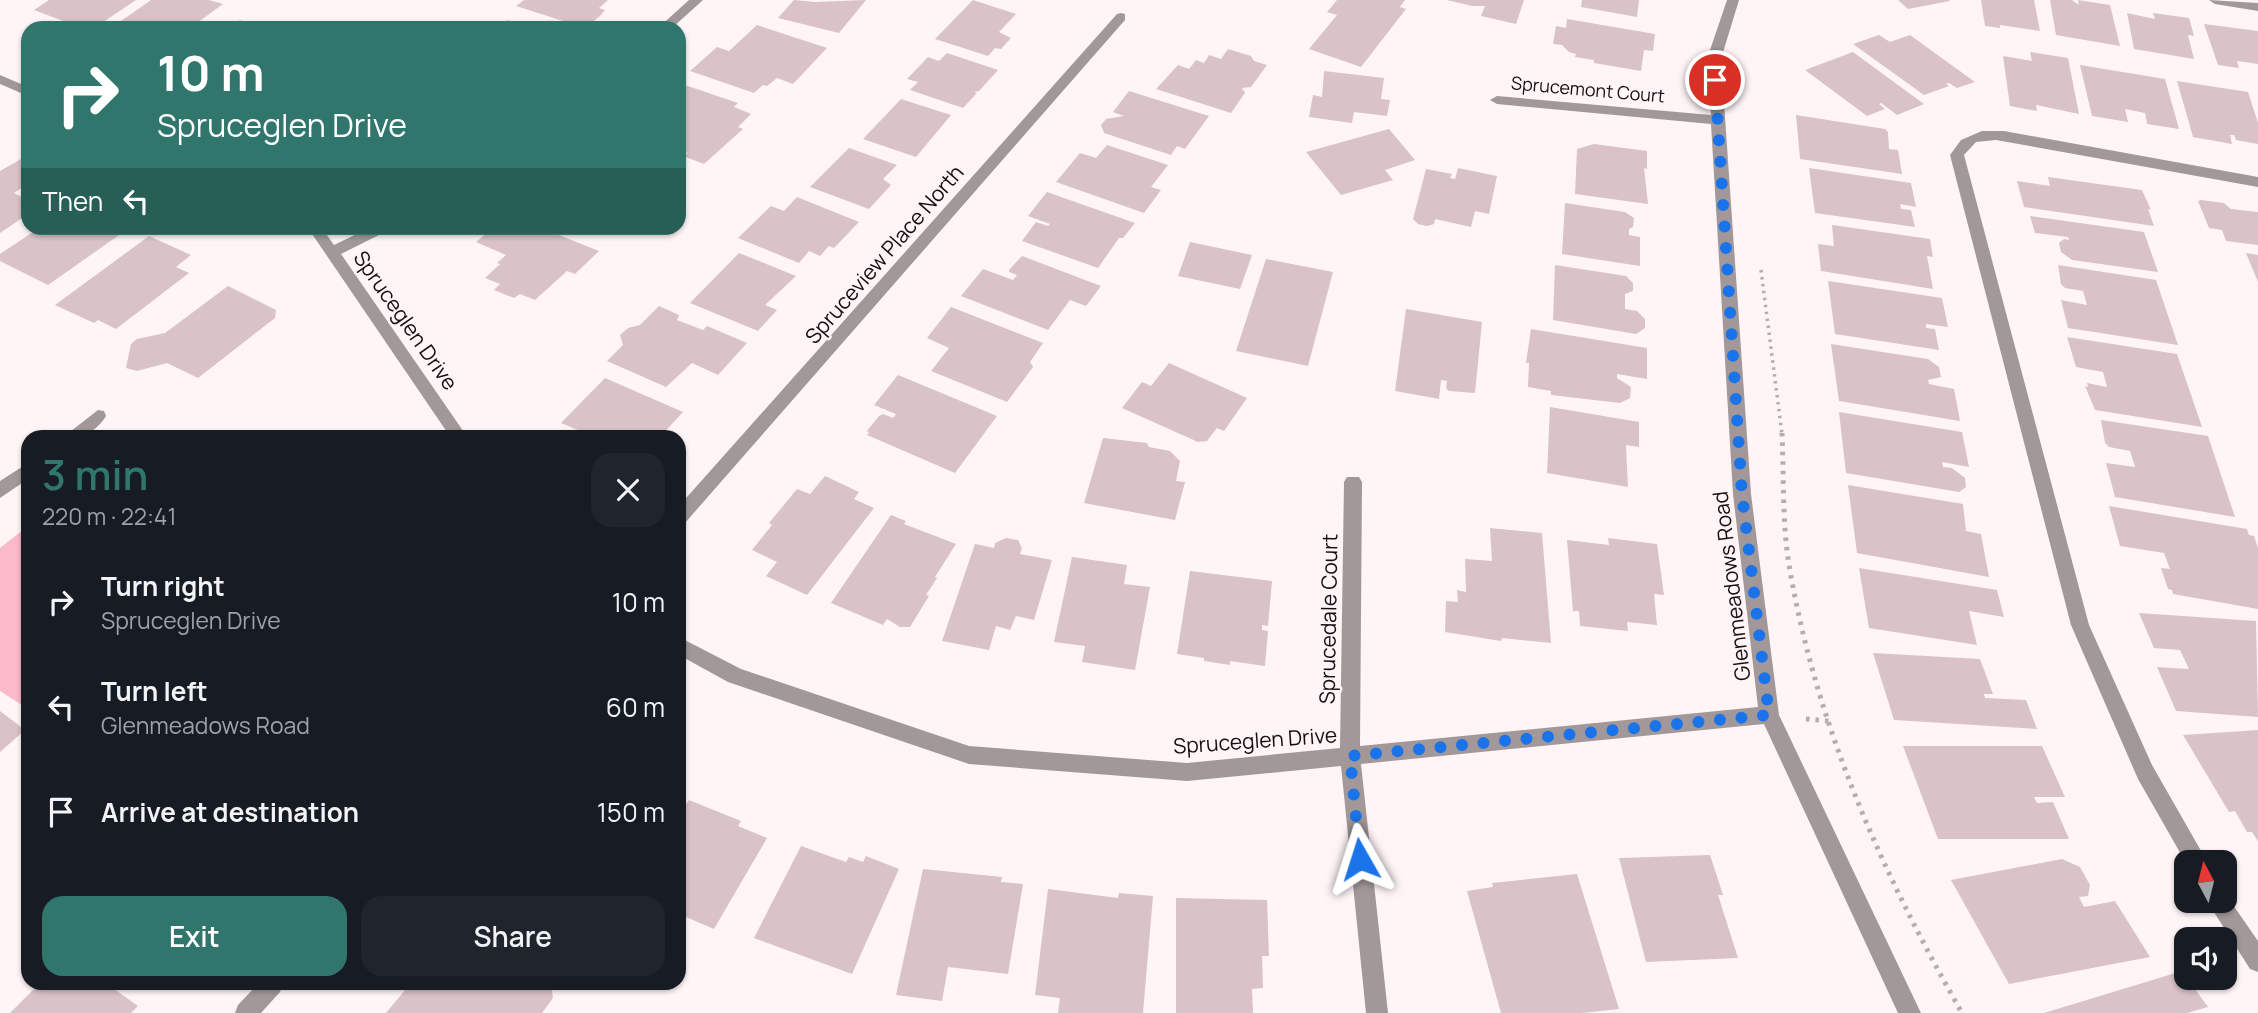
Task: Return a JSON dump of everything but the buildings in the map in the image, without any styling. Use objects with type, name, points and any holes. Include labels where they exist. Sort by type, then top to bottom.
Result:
[{"type":"street","points":[[672,21],[696,0]]},
{"type":"street","name":"Glenmeadows Road","points":[[1732,0],[1714,59],[1717,120],[1742,494],[1769,715],[1910,1013]]},
{"type":"street","points":[[2215,0],[2258,7]]},
{"type":"street","name":"Spruceview Place North","points":[[686,510],[1121,17]]},
{"type":"street","points":[[0,79],[21,89]]},
{"type":"street","name":"Sprucemont Court","points":[[1497,100],[1717,120]]},
{"type":"street","points":[[2190,850],[2145,772],[2080,625],[1957,155],[1964,142],[1979,134],[2004,136],[2258,182]]},
{"type":"street","name":"Spruceglen Drive","points":[[320,235],[454,430]]},
{"type":"street","points":[[332,252],[366,235]]},
{"type":"street","points":[[80,430],[98,416]]},
{"type":"street","points":[[0,491],[21,475]]},
{"type":"street","name":"Sprucedale Court","points":[[1353,482],[1350,756],[1377,1013]]},
{"type":"street","name":"Spruceglen Drive","points":[[686,649],[735,676],[969,755],[1187,772],[1769,715]]},
{"type":"street","points":[[2228,914],[2258,961]]},
{"type":"street","points":[[246,1013],[267,990]]},
{"type":"path","points":[[1759,256],[1782,433],[1782,495],[1789,564],[1805,639],[1850,785],[1878,852],[1935,968],[1962,1013]]},
{"type":"shaded area","points":[[21,532],[21,704],[0,691],[0,548]]},
{"type":"route","points":[[1360,859],[1350,756],[1769,715],[1742,494],[1715,80]]}]
